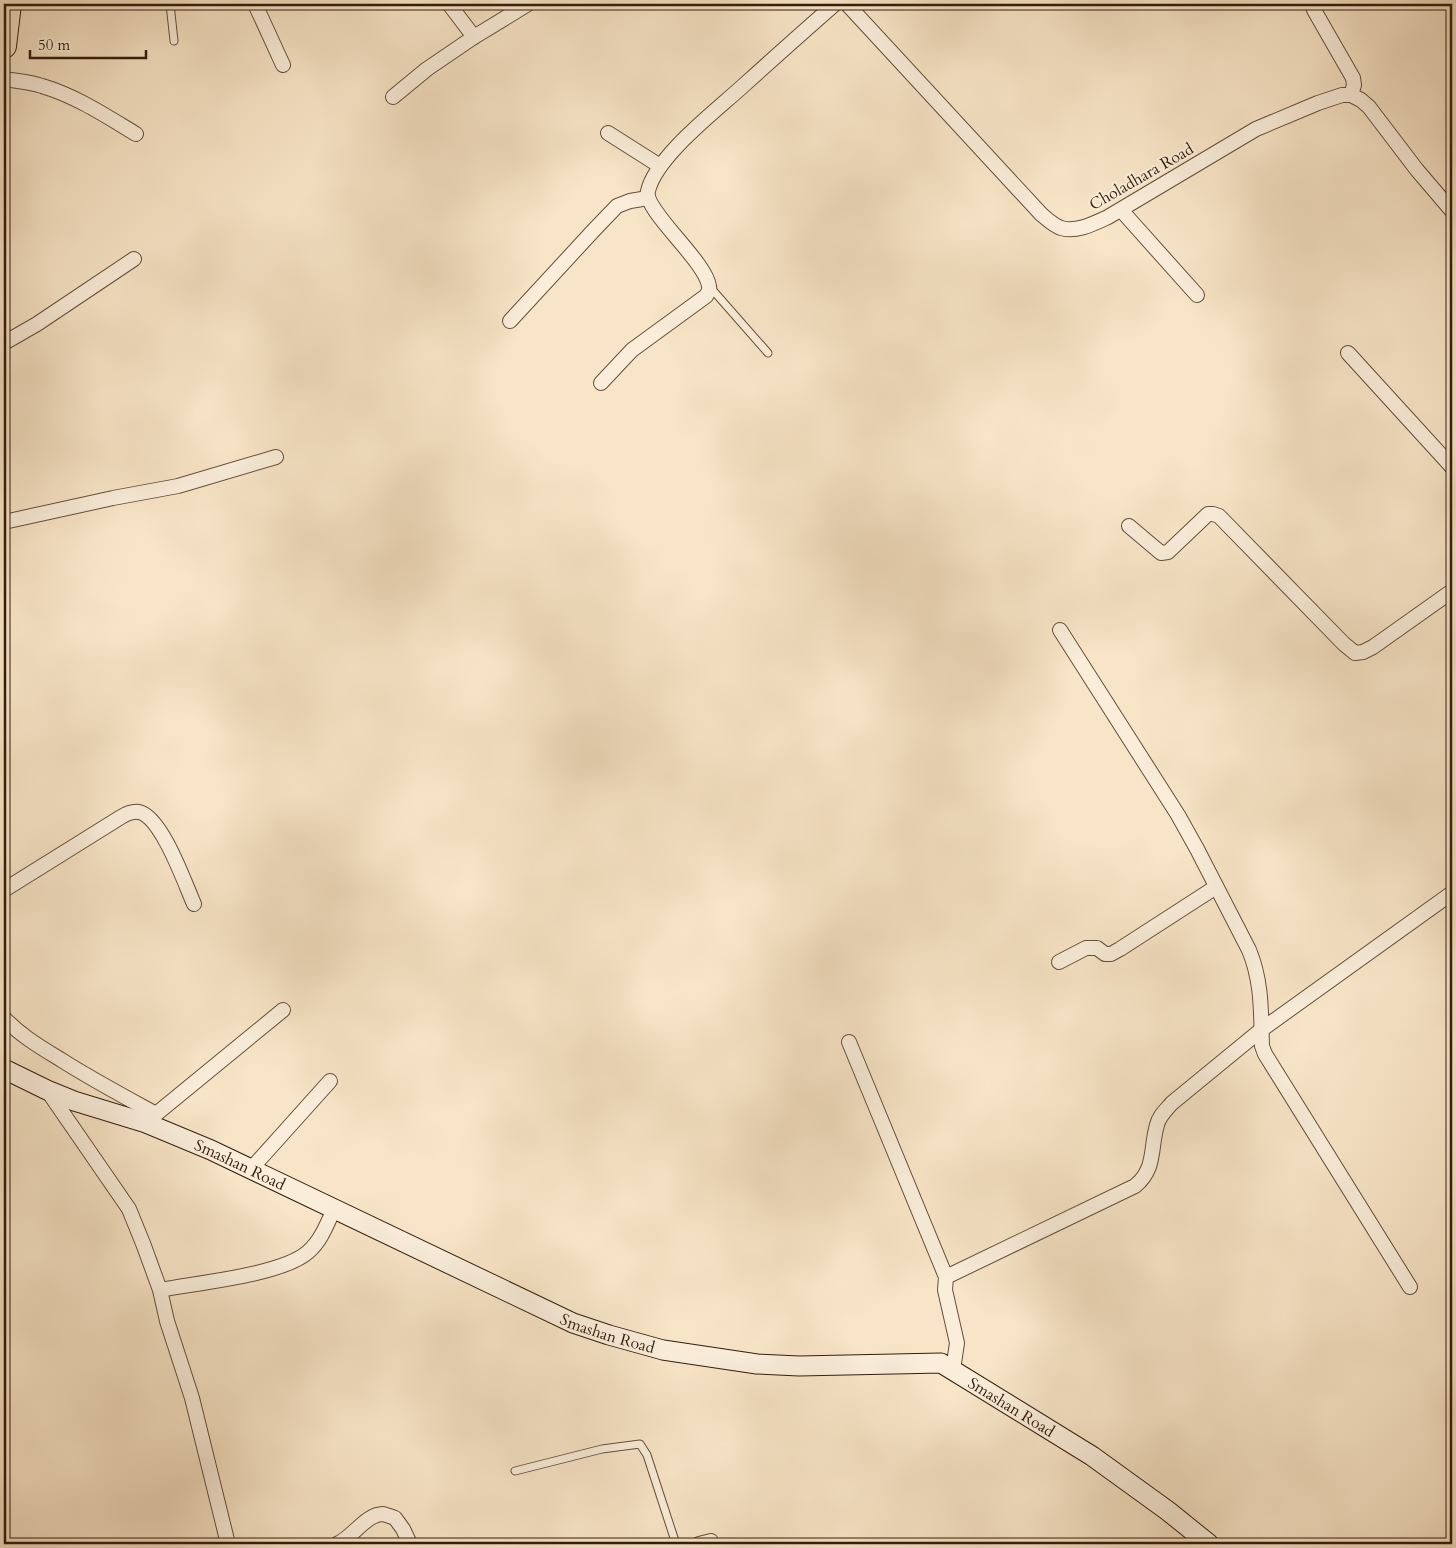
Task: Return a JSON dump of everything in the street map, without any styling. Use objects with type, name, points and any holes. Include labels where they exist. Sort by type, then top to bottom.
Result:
[{"type":"highway","points":[[4,46],[9,4]]},
{"type":"street","points":[[255,4],[283,66]]},
{"type":"street","points":[[449,4],[474,37]]},
{"type":"street","points":[[393,98],[427,69],[528,4]]},
{"type":"street","points":[[601,384],[632,350],[706,296],[709,291],[710,286],[699,266],[676,234],[655,211],[648,198],[648,190],[660,166],[683,140],[835,4]]},
{"type":"street","name":"Choladhara Road","points":[[847,4],[1041,214],[1062,228],[1073,229],[1090,226],[1121,210],[1256,129],[1333,98],[1342,95],[1352,95]]},
{"type":"street","points":[[1314,10],[1353,78],[1352,95],[1369,107],[1417,170],[1452,210]]},
{"type":"street","points":[[4,79],[41,85],[66,95],[136,134]]},
{"type":"street","points":[[608,133],[660,166]]},
{"type":"street","points":[[510,321],[618,206],[630,200],[648,198]]},
{"type":"street","points":[[1121,210],[1197,295]]},
{"type":"street","points":[[4,342],[37,324],[134,258]]},
{"type":"street","points":[[1348,353],[1452,467]]},
{"type":"street","points":[[4,522],[178,486],[276,457]]},
{"type":"street","points":[[1129,526],[1161,553],[1168,552],[1208,514],[1219,516],[1355,653],[1363,652],[1373,647],[1452,591]]},
{"type":"street","points":[[1060,630],[1178,814],[1255,966],[1258,979],[1262,1046],[1265,1054],[1410,1287]]},
{"type":"street","points":[[4,890],[121,817],[140,812],[156,824],[168,843],[194,904]]},
{"type":"street","points":[[1059,962],[1086,948],[1097,948],[1105,954],[1111,954],[1120,950],[1216,887]]},
{"type":"street","points":[[946,1277],[1135,1186],[1143,1180],[1149,1170],[1157,1125],[1161,1116],[1172,1103],[1261,1030],[1452,893]]},
{"type":"street","points":[[4,1018],[11,1026],[36,1045],[84,1074],[151,1119],[283,1010]]},
{"type":"street","points":[[849,1042],[946,1277],[946,1290],[958,1343],[953,1370]]},
{"type":"street","name":"Smashan Road","points":[[4,1069],[74,1101],[151,1119],[211,1150],[573,1323],[609,1335],[663,1350],[757,1364],[799,1366],[942,1363],[1092,1456],[1168,1511],[1209,1544]]},
{"type":"street","points":[[251,1169],[330,1082]]},
{"type":"street","points":[[47,1090],[129,1209],[160,1290],[167,1321],[192,1398],[228,1544]]},
{"type":"street","points":[[160,1290],[258,1272],[291,1263],[308,1252],[318,1241],[334,1209]]},
{"type":"street","points":[[337,1544],[363,1524],[383,1514],[395,1518],[410,1544]]},
{"type":"lane","points":[[170,4],[174,41]]},
{"type":"lane","points":[[710,286],[768,353]]},
{"type":"lane","points":[[515,1471],[602,1449],[640,1444],[647,1455],[676,1544]]}]
